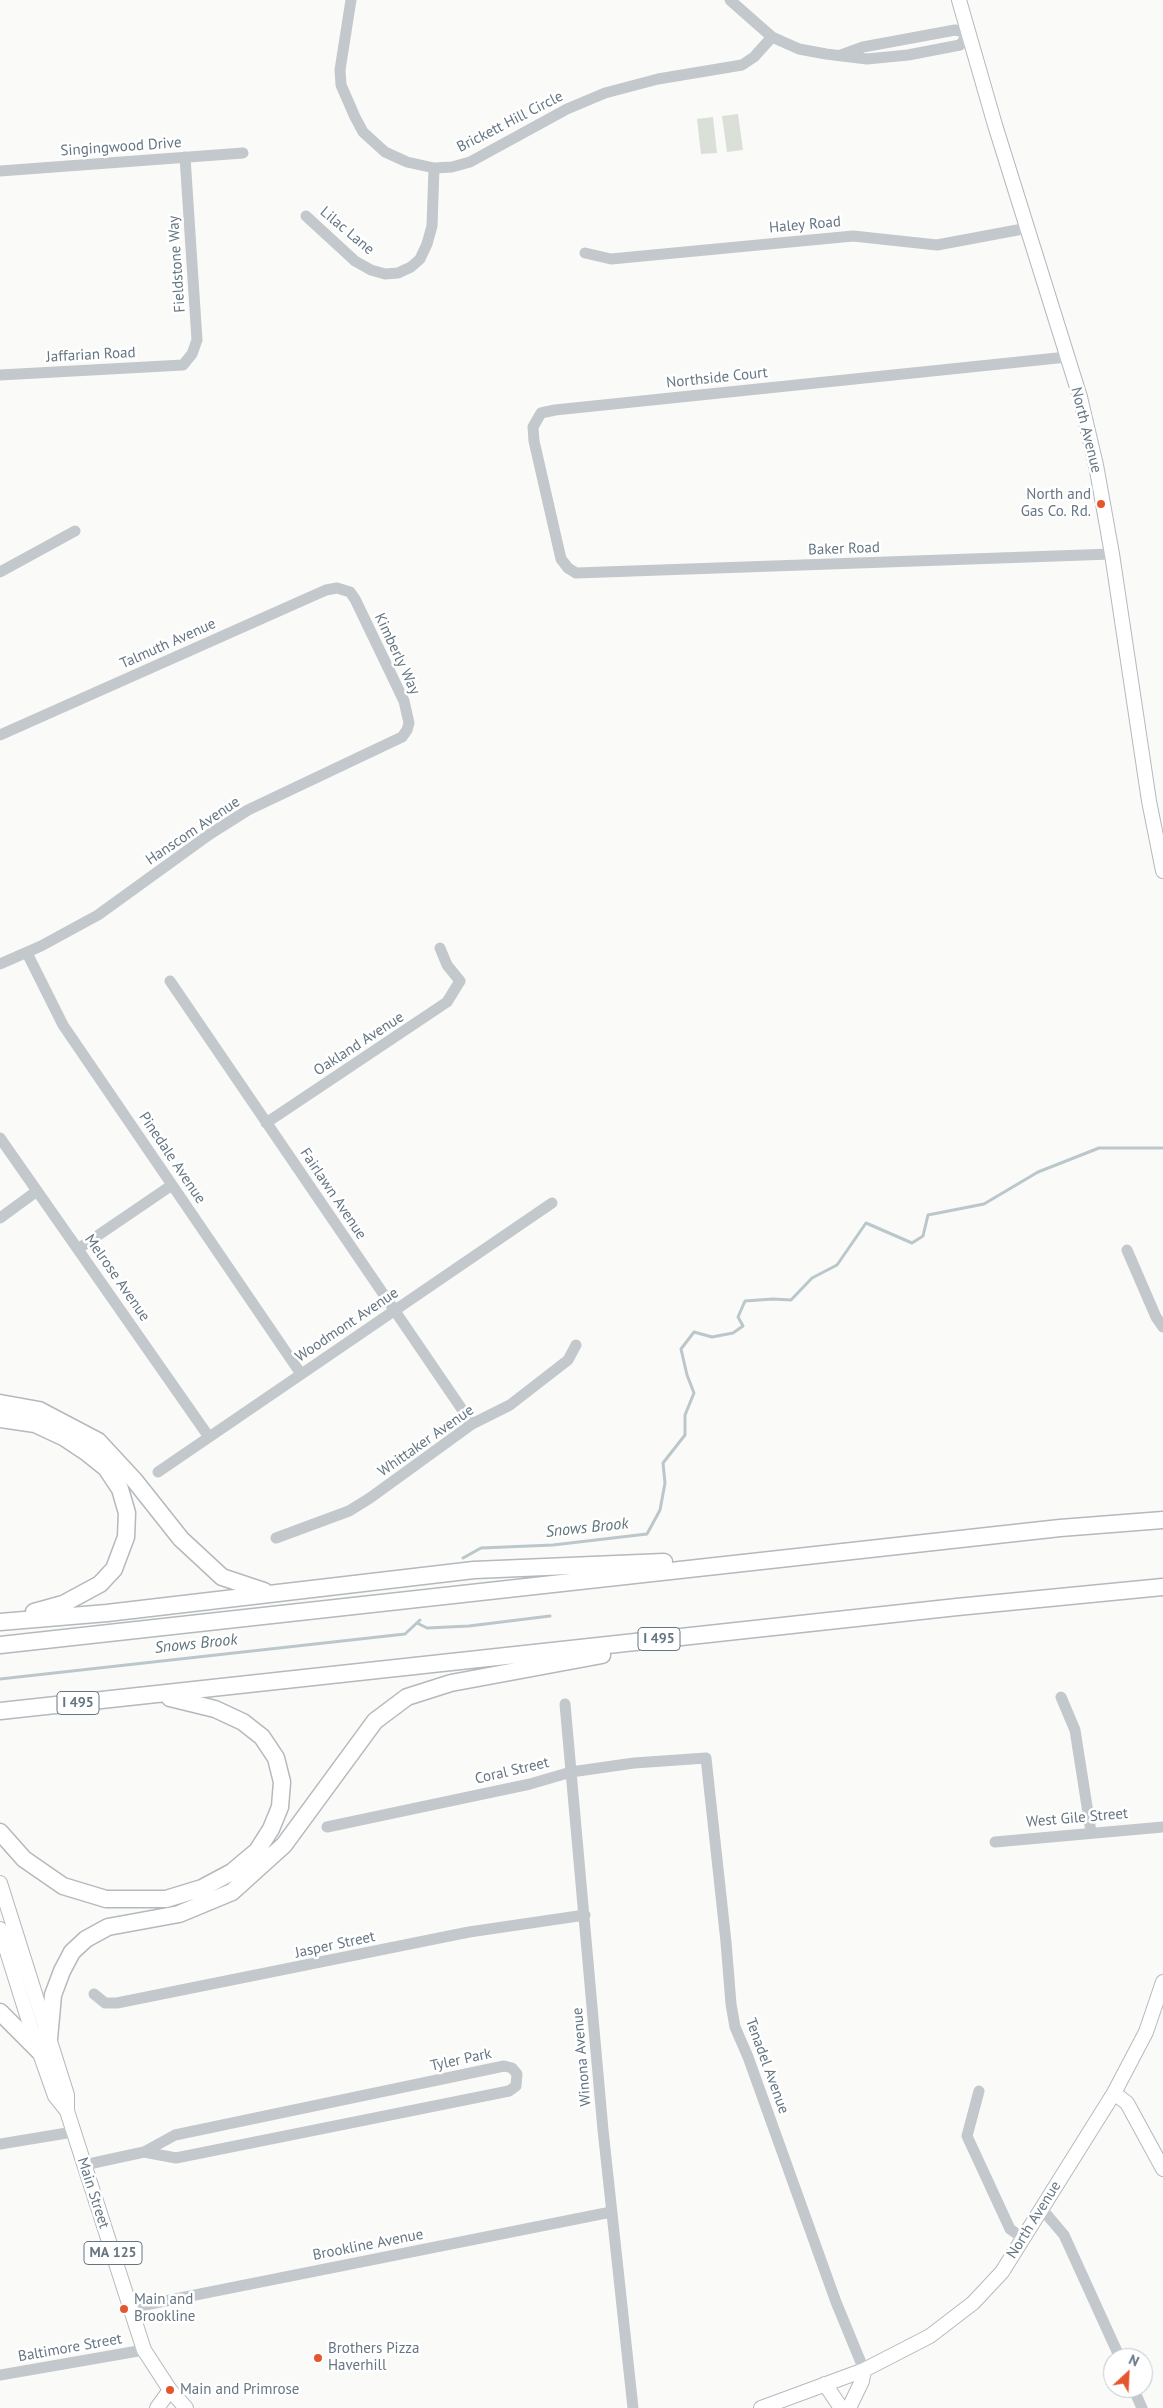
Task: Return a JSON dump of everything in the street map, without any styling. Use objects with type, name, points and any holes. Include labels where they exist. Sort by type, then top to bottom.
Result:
[{"type":"highway","points":[[0,1402],[39,1410],[98,1441],[135,1481],[181,1539],[222,1577],[274,1594]]},
{"type":"highway","points":[[0,1419],[35,1424],[65,1438],[86,1452],[106,1468],[120,1489],[127,1513],[126,1537],[114,1568],[100,1584],[63,1604],[0,1622]]},
{"type":"highway","points":[[0,1645],[1050,1530],[1163,1520]]},
{"type":"highway","points":[[0,1622],[274,1594],[474,1570],[559,1565],[774,1560]]},
{"type":"highway","name":"I 495","points":[[0,1711],[1045,1598],[1163,1587]]},
{"type":"highway","points":[[0,2012],[44,2045],[53,1994],[72,1952],[86,1939],[108,1927],[179,1914],[232,1892],[284,1846],[375,1721],[407,1697],[452,1683],[720,1633]]},
{"type":"highway","points":[[0,1832],[24,1859],[63,1886],[106,1898],[166,1899],[202,1888],[232,1872],[257,1851],[271,1829],[280,1807],[282,1782],[276,1758],[262,1737],[243,1722],[214,1709],[155,1695]]},
{"type":"main road","name":"North Avenue","points":[[959,0],[1068,356],[1096,465],[1112,554],[1149,801],[1163,871]]},
{"type":"main road","name":"Main Street","points":[[0,1883],[44,2045]]},
{"type":"main road","name":"Main Street","points":[[0,1929],[44,2045],[67,2095],[67,2111],[144,2350],[170,2390],[186,2408]]},
{"type":"main road","name":"North Avenue","points":[[761,2408],[864,2370],[930,2336],[973,2303],[1002,2272],[1114,2093],[1146,2032],[1163,1982]]},
{"type":"main road","points":[[1114,2093],[1127,2103],[1163,2169]]},
{"type":"main road","points":[[850,2408],[862,2381],[864,2370]]},
{"type":"main road","points":[[826,2384],[841,2408]]},
{"type":"main road","points":[[158,2408],[170,2390]]},
{"type":"street","name":"Brickett Hill Circle","points":[[351,0],[340,70],[342,85],[355,117],[363,132],[385,152],[407,162],[434,168],[452,167],[470,162],[567,109],[605,94],[658,79],[742,65],[754,57],[772,38]]},
{"type":"street","points":[[730,0],[772,38],[799,48],[841,55],[863,48],[954,30],[969,33]]},
{"type":"street","name":"Singingwood Drive","points":[[0,171],[243,153]]},
{"type":"street","name":"Fieldstone Way","points":[[183,365],[192,354],[197,340],[185,157]]},
{"type":"street","name":"Lilac Lane","points":[[306,216],[356,261],[371,270],[385,274],[398,273],[411,267],[420,259],[427,244],[432,226],[434,168]]},
{"type":"street","name":"Haley Road","points":[[585,253],[610,259],[853,236],[937,245],[1028,228]]},
{"type":"street","name":"Northside Court","points":[[576,573],[568,568],[561,558],[534,441],[533,427],[540,413],[1068,356]]},
{"type":"street","name":"Jaffarian Road","points":[[0,375],[183,365]]},
{"type":"street","points":[[0,572],[75,531]]},
{"type":"street","name":"Baker Road","points":[[576,573],[1112,554]]},
{"type":"street","name":"Talmuth Avenue","points":[[0,735],[326,590],[336,588],[350,592]]},
{"type":"street","name":"Kimberly Way","points":[[350,592],[404,701],[408,716],[407,730]]},
{"type":"street","name":"Hanscom Avenue","points":[[0,964],[27,953],[113,905],[229,821],[269,799],[397,739],[407,730]]},
{"type":"street","name":"Oakland Avenue","points":[[266,1123],[441,1008],[460,981],[447,965],[440,948]]},
{"type":"street","name":"Pinedale Avenue","points":[[27,953],[63,1025],[301,1374]]},
{"type":"street","name":"Fairlawn Avenue","points":[[170,981],[472,1424]]},
{"type":"street","name":"Melrose Avenue","points":[[0,1138],[209,1437]]},
{"type":"street","points":[[78,1249],[172,1185]]},
{"type":"street","points":[[0,1218],[37,1191]]},
{"type":"street","name":"Woodmont Avenue","points":[[158,1472],[552,1203]]},
{"type":"street","points":[[1127,1250],[1156,1317],[1163,1327]]},
{"type":"street","name":"Whittaker Avenue","points":[[276,1538],[349,1511],[472,1424],[510,1405],[568,1360],[576,1345]]},
{"type":"street","points":[[1061,1697],[1075,1730],[1091,1832]]},
{"type":"street","name":"Winona Avenue","points":[[565,1704],[611,2212],[633,2408]]},
{"type":"street","name":"Coral Street","points":[[327,1827],[530,1784],[571,1772],[634,1763],[706,1758]]},
{"type":"street","name":"Tenadel Avenue","points":[[706,1758],[731,2004],[735,2027],[748,2057],[836,2302],[864,2370]]},
{"type":"street","name":"West Gile Street","points":[[995,1842],[1163,1826]]},
{"type":"street","name":"Jasper Street","points":[[94,1994],[105,2004],[117,2003],[469,1932],[585,1915]]},
{"type":"street","name":"Tyler Park","points":[[84,2166],[144,2152],[175,2135],[504,2066],[512,2068],[518,2078],[516,2086],[509,2091],[176,2158],[144,2152]]},
{"type":"street","points":[[979,2091],[968,2136],[1010,2230],[1023,2238]]},
{"type":"street","points":[[0,2144],[74,2132]]},
{"type":"street","points":[[1042,2209],[1064,2235],[1115,2348]]},
{"type":"street","name":"Brookline Avenue","points":[[130,2308],[611,2212]]},
{"type":"street","name":"Baltimore Street","points":[[0,2375],[144,2350]]},
{"type":"shaded area","points":[[738,114],[743,150],[727,152],[722,116]]},
{"type":"shaded area","points":[[713,117],[717,153],[701,154],[697,119]]},
{"type":"waterway","name":"Snows Brook","points":[[463,1558],[481,1548],[553,1545],[647,1534],[660,1510],[665,1483],[663,1463],[685,1435],[685,1415],[694,1393],[687,1375],[681,1349],[694,1332],[712,1337],[733,1333],[743,1326],[738,1317],[745,1301],[791,1300],[812,1278],[837,1265],[866,1223],[912,1243],[923,1236],[928,1215],[984,1204],[1038,1172],[1099,1148],[1163,1148]]},
{"type":"waterway","points":[[417,1623],[427,1628],[469,1626],[550,1616]]},
{"type":"waterway","name":"Snows Brook","points":[[0,1679],[405,1634],[420,1620]]},
{"type":"place","name":"North and Gas Co. Rd.","points":[[1101,504]]},
{"type":"place","name":"Main and Brookline","points":[[124,2309]]},
{"type":"place","name":"Brothers Pizza Haverhill","points":[[318,2358]]},
{"type":"place","name":"Main and Primrose","points":[[170,2390]]}]
